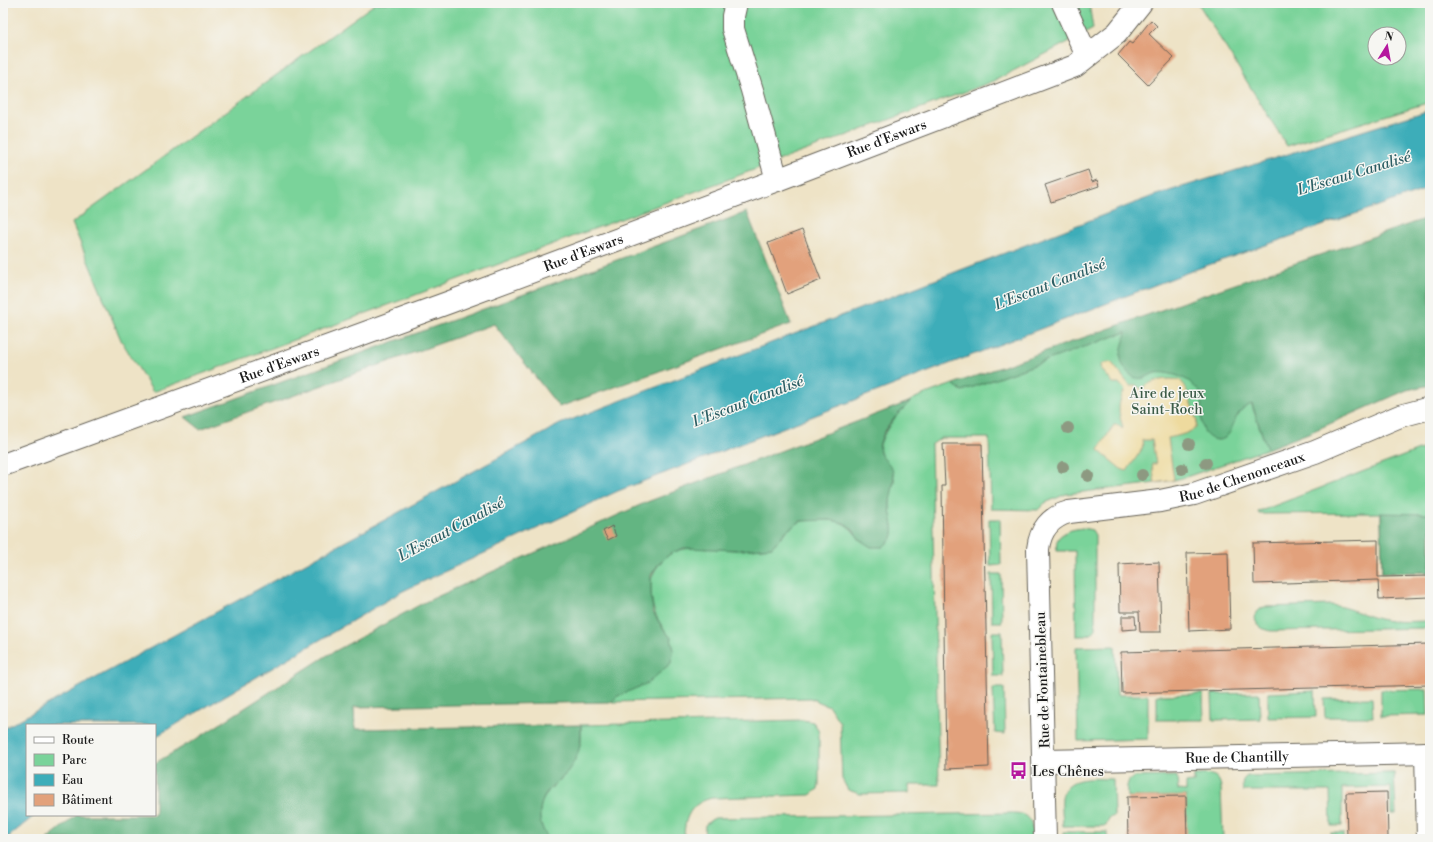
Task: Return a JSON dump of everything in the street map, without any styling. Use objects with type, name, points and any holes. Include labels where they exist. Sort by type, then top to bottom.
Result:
[{"type":"street","points":[[736,3],[733,16],[733,29],[777,180]]},
{"type":"street","points":[[1063,3],[1087,56]]},
{"type":"street","name":"Rue d'Eswars","points":[[3,465],[450,302],[777,180],[1075,66],[1117,33],[1141,3]]},
{"type":"street","name":"Rue de Chenonceaux","points":[[1049,523],[1060,515],[1070,512],[1160,501],[1194,494],[1315,452],[1400,416],[1430,408]]},
{"type":"street","name":"Rue de Fontainebleau","points":[[1045,839],[1038,549],[1041,536],[1049,523]]},
{"type":"street","points":[[1428,753],[1428,839]]},
{"type":"street","name":"Rue de Chantilly","points":[[1044,761],[1428,753]]},
{"type":"green space","points":[[376,3],[1089,3],[1093,29],[994,81],[153,392],[121,340],[72,223]]},
{"type":"green space","points":[[1198,3],[1430,3],[1430,102],[1287,146]]},
{"type":"green space","points":[[747,212],[791,324],[559,407],[494,324],[200,429],[185,417],[489,307]]},
{"type":"green space","points":[[1430,217],[1430,385],[1407,390],[1311,432],[1267,449],[1252,404],[1241,411],[1226,437],[1218,440],[1210,438],[1205,433],[1202,419],[1201,396],[1199,391],[1190,382],[1168,373],[1155,373],[1145,378],[1136,378],[1132,376],[1124,367],[1121,359],[1121,352],[1126,332],[962,391],[953,384],[1209,293]]},
{"type":"green space","name":"Aire de jeux Saint-Roch","points":[[1215,299],[1267,449],[1174,480],[1066,494],[1045,503],[1038,510],[991,509],[989,438],[941,438],[931,445],[939,785],[909,785],[909,793],[860,794],[848,790],[842,779],[840,723],[829,706],[810,698],[611,702],[617,696],[627,691],[671,638],[655,614],[651,594],[651,582],[653,575],[658,566],[666,557],[685,549],[708,548],[741,550],[772,547],[788,530],[805,520],[829,520],[841,522],[851,529],[860,540],[893,526],[890,501],[894,478],[892,470],[881,456],[880,447],[885,432],[901,410],[910,401],[924,394],[953,384],[962,391]]},
{"type":"green space","points":[[911,401],[897,415],[885,431],[879,448],[882,456],[889,464],[894,476],[890,499],[893,531],[892,538],[883,547],[871,547],[860,540],[853,530],[844,523],[830,520],[801,521],[786,531],[772,547],[741,550],[684,548],[670,554],[660,562],[651,575],[651,594],[653,612],[671,638],[674,650],[671,663],[648,683],[618,696],[611,702],[354,707],[355,729],[581,725],[581,737],[578,754],[564,776],[544,797],[540,809],[542,827],[549,839],[47,839],[76,816],[156,816],[156,762],[198,738],[326,656],[423,603],[647,502]]},
{"type":"green space","points":[[1430,447],[1430,572],[1382,573],[1381,513],[1259,514],[1258,512],[1419,450]]},
{"type":"green space","points":[[1381,513],[1430,514],[1430,572],[1382,573]]},
{"type":"green space","points":[[989,519],[1000,519],[1001,565],[990,566]]},
{"type":"green space","points":[[1083,528],[1092,530],[1095,535],[1095,629],[1093,633],[1086,636],[1076,636],[1075,551],[1057,551],[1057,541],[1061,535],[1065,533]]},
{"type":"green space","points":[[991,574],[1001,574],[1002,622],[992,622]]},
{"type":"green space","points":[[1331,605],[1343,607],[1385,620],[1404,622],[1430,621],[1430,628],[1271,631],[1261,628],[1255,618],[1259,610],[1264,607]]},
{"type":"green space","points":[[992,632],[1002,632],[1003,676],[993,676]]},
{"type":"green space","points":[[1115,646],[1117,695],[1148,695],[1148,739],[1078,741],[1076,647]]},
{"type":"green space","points":[[993,688],[1004,688],[1005,734],[995,733]]},
{"type":"green space","points":[[1427,689],[1428,715],[1381,716],[1381,690]]},
{"type":"green space","points":[[1315,691],[1316,717],[1268,718],[1268,693]]},
{"type":"green space","points":[[1259,693],[1260,719],[1213,720],[1212,694]]},
{"type":"green space","points":[[1203,694],[1204,720],[1157,720],[1157,695]]},
{"type":"green space","points":[[1372,698],[1373,717],[1325,717],[1324,699]]},
{"type":"green space","points":[[803,720],[813,722],[818,729],[819,734],[819,785],[818,789],[810,795],[712,798],[704,800],[690,812],[685,824],[684,839],[549,839],[544,833],[539,818],[541,803],[549,790],[564,776],[581,744],[581,725]]},
{"type":"green space","points":[[1394,773],[1396,814],[1391,814],[1391,787],[1342,788],[1342,826],[1331,826],[1330,791],[1243,791],[1242,786],[1243,780],[1248,776]]},
{"type":"green space","points":[[1194,775],[1215,776],[1220,782],[1223,839],[1187,839],[1186,796],[1127,797],[1128,783],[1134,777],[1177,776],[1178,790],[1186,791],[1186,783],[1194,782]]},
{"type":"green space","points":[[1113,779],[1114,816],[1109,818],[1106,826],[1063,826],[1062,798],[1064,790],[1069,785],[1075,781]]},
{"type":"green space","points":[[1013,813],[1024,815],[1030,820],[1033,839],[704,839],[705,825],[715,818]]},
{"type":"green space","points":[[1063,832],[1107,832],[1109,839],[1063,839]]},
{"type":"green space","points":[[1331,833],[1344,833],[1344,839],[1331,839]]},
{"type":"sand","points":[[1109,362],[1112,363],[1130,386],[1136,386],[1142,389],[1155,381],[1170,379],[1180,380],[1185,386],[1197,421],[1196,428],[1193,430],[1168,438],[1174,480],[1155,483],[1152,464],[1156,464],[1152,440],[1142,440],[1142,449],[1127,471],[1121,469],[1098,450],[1114,425],[1119,425],[1122,429],[1123,427],[1119,408],[1122,395],[1125,390],[1119,383],[1113,383],[1102,370],[1101,365]]},
{"type":"water","name":"L'Escaut Canalisé","points":[[1430,110],[1430,188],[1194,270],[618,491],[403,591],[156,736],[156,724],[26,724],[26,816],[34,816],[6,839],[3,839],[3,730],[8,726],[560,424],[1153,196]]},
{"type":"building","points":[[1151,20],[1157,26],[1149,34],[1174,58],[1148,85],[1118,55],[1129,42],[1132,44]]},
{"type":"building","points":[[1088,170],[1092,182],[1097,180],[1099,186],[1051,202],[1045,185]]},
{"type":"building","points":[[802,230],[821,280],[787,294],[768,243]]},
{"type":"building","points":[[943,444],[982,444],[989,767],[946,769],[942,486],[945,486]]},
{"type":"building","points":[[612,526],[616,536],[608,540],[603,531]]},
{"type":"building","points":[[1378,540],[1378,577],[1430,576],[1430,597],[1379,599],[1378,580],[1254,584],[1253,543]]},
{"type":"building","points":[[1228,552],[1230,629],[1189,631],[1187,553]]},
{"type":"building","points":[[1159,562],[1161,632],[1140,632],[1139,612],[1120,612],[1119,564]]},
{"type":"building","points":[[1122,616],[1135,616],[1136,629],[1122,630]]},
{"type":"building","points":[[1430,644],[1430,685],[1122,693],[1121,652]]},
{"type":"building","points":[[1387,792],[1388,839],[1347,839],[1346,793]]},
{"type":"building","points":[[1186,796],[1187,839],[1128,839],[1127,797]]},
{"type":"place","name":"Les Chênes","points":[[1019,771]]}]
